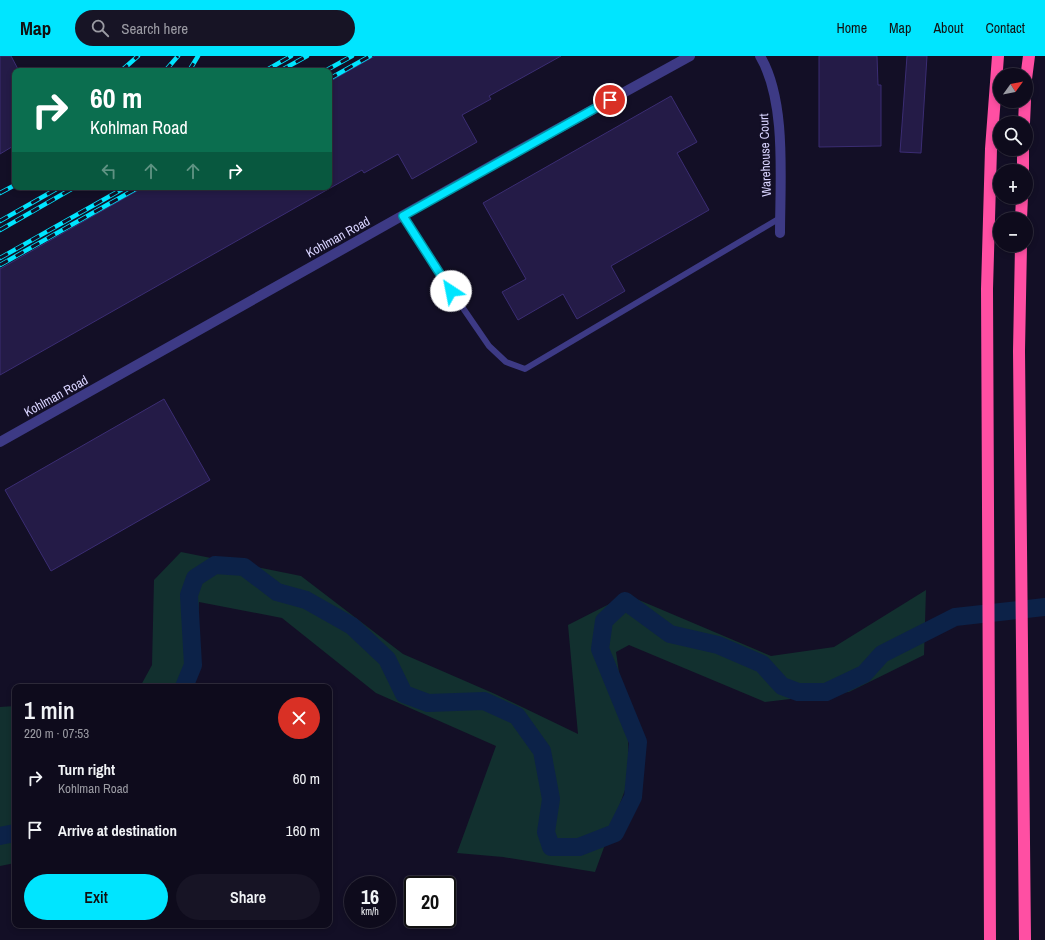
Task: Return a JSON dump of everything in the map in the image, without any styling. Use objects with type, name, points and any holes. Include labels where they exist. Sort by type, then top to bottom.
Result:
[{"type":"highway","points":[[990,940],[987,289],[991,149],[998,56]]},
{"type":"highway","points":[[1027,68],[1029,56]]},
{"type":"highway","points":[[1021,252],[1019,351],[1025,940]]},
{"type":"street","name":"Kohlman Road","points":[[0,442],[690,56]]},
{"type":"street","name":"Warehouse Court","points":[[760,56],[770,83],[777,115],[780,232]]},
{"type":"lane","points":[[403,216],[443,280],[489,346],[506,362],[525,369],[780,218]]},
{"type":"green space","points":[[181,552],[301,576],[403,654],[495,694],[578,734],[568,625],[627,595],[771,656],[834,647],[926,590],[924,655],[849,692],[765,702],[629,645],[616,652],[628,735],[629,779],[595,872],[503,857],[457,853],[496,746],[376,693],[282,618],[199,602],[197,676],[193,684],[142,684],[152,665],[154,580]]},
{"type":"green space","points":[[12,706],[12,864],[0,866],[0,707]]},
{"type":"building","points":[[0,56],[11,56],[17,68],[12,68],[12,147],[0,154]]},
{"type":"building","points":[[375,56],[561,56],[489,96],[491,99],[462,115],[477,142],[412,179],[398,154],[364,173],[362,170],[332,187],[332,80]]},
{"type":"building","points":[[819,56],[877,56],[878,85],[881,85],[881,146],[819,147]]},
{"type":"building","points":[[907,56],[927,56],[921,153],[900,152]]},
{"type":"building","points":[[671,96],[697,142],[677,153],[709,210],[611,266],[625,291],[577,319],[563,294],[518,320],[502,292],[526,279],[483,203]]},
{"type":"building","points":[[139,190],[327,190],[0,375],[0,269]]},
{"type":"building","points":[[164,399],[210,480],[51,571],[5,490]]},
{"type":"waterway","points":[[185,684],[193,665],[189,595],[195,578],[215,565],[244,567],[277,592],[306,600],[352,626],[387,659],[404,694],[428,703],[484,701],[517,716],[542,751],[551,799],[546,832],[551,847],[579,847],[615,833],[633,797],[638,742],[600,649],[604,621],[625,601],[670,634],[718,645],[762,664],[782,686],[798,692],[826,692],[864,674],[882,654],[955,617],[1045,607]]},
{"type":"waterway","points":[[0,836],[12,834]]},
{"type":"railway","points":[[124,68],[138,56]]},
{"type":"railway","points":[[168,68],[178,56]]},
{"type":"railway","points":[[191,68],[198,56]]},
{"type":"railway","points":[[270,68],[291,56]]},
{"type":"railway","points":[[285,68],[307,56]]},
{"type":"railway","points":[[330,68],[352,56]]},
{"type":"railway","points":[[332,77],[370,56]]},
{"type":"railway","points":[[0,193],[12,187]]},
{"type":"railway","points":[[0,221],[55,190]]},
{"type":"railway","points":[[0,230],[70,190]]},
{"type":"railway","points":[[0,258],[121,190]]},
{"type":"railway","points":[[0,265],[134,190]]},
{"type":"route","points":[[451,291],[403,216],[610,100]]}]
